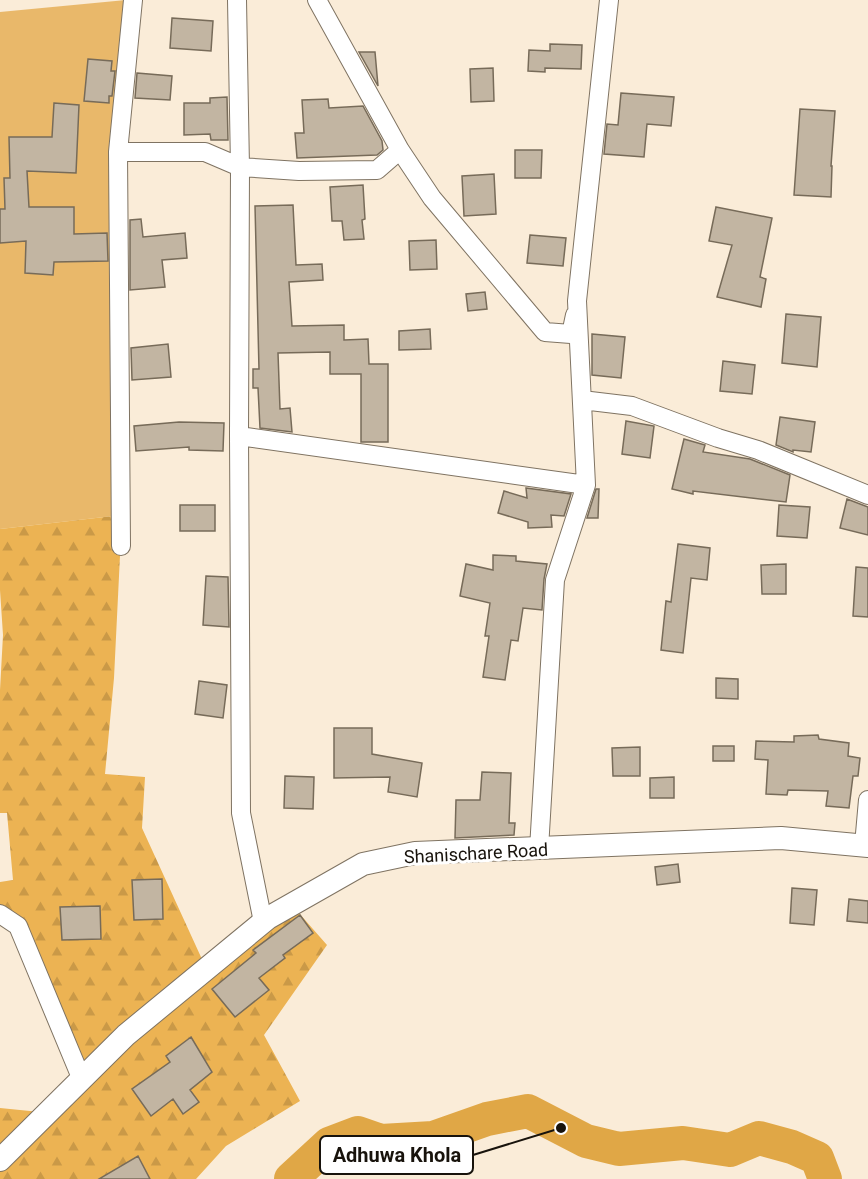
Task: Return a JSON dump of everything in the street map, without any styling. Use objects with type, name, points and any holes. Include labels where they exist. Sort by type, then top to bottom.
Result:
[{"type":"street","points":[[121,546],[118,152],[133,0]]},
{"type":"street","points":[[237,0],[240,168],[241,813],[263,922]]},
{"type":"street","points":[[317,0],[400,150],[432,198],[544,332],[571,334],[577,301],[609,0]]},
{"type":"street","points":[[118,152],[204,153],[240,168],[299,171],[377,170],[400,150]]},
{"type":"street","points":[[539,849],[555,580],[586,484],[577,301]]},
{"type":"street","points":[[582,400],[632,406],[718,438],[758,450],[868,495]]},
{"type":"street","points":[[239,436],[586,484]]},
{"type":"street","points":[[866,845],[868,800]]},
{"type":"street","name":"Shanischare Road","points":[[4,1155],[126,1035],[263,922],[363,864],[415,853],[781,838],[866,845]]},
{"type":"street","points":[[0,914],[18,927],[82,1080]]},
{"type":"shaded area","points":[[126,0],[118,152],[122,515],[0,529],[0,12]]},
{"type":"green space","points":[[122,515],[114,678],[105,774],[145,777],[142,828],[206,968],[298,912],[327,945],[264,1035],[300,1101],[226,1146],[196,1179],[0,1179],[0,1108],[40,1112],[82,1080],[18,927],[0,914],[0,882],[13,880],[7,813],[0,813],[0,690],[3,635],[0,529]]},
{"type":"building","points":[[172,18],[213,21],[211,51],[170,48]]},
{"type":"building","points":[[550,44],[582,45],[581,69],[545,68],[545,72],[528,71],[529,50],[550,51]]},
{"type":"building","points":[[359,52],[375,52],[378,86]]},
{"type":"building","points":[[88,59],[112,61],[111,71],[115,71],[109,103],[84,101]]},
{"type":"building","points":[[493,68],[494,101],[471,102],[470,69]]},
{"type":"building","points":[[137,73],[172,76],[170,100],[135,98]]},
{"type":"building","points":[[621,93],[674,97],[671,126],[647,124],[644,157],[604,154],[607,124],[618,125]]},
{"type":"building","points":[[227,97],[228,140],[211,140],[210,134],[184,135],[184,103],[210,103],[210,98]]},
{"type":"building","points":[[328,99],[329,108],[363,106],[382,141],[383,150],[377,155],[297,158],[295,133],[304,133],[302,100]]},
{"type":"building","points":[[54,103],[79,105],[76,173],[27,171],[29,207],[74,207],[74,234],[107,233],[108,261],[54,262],[53,275],[25,273],[26,241],[0,243],[0,209],[5,209],[4,178],[10,178],[9,137],[52,137]]},
{"type":"building","points":[[800,109],[835,111],[831,197],[794,195]]},
{"type":"building","points":[[515,150],[542,150],[541,178],[515,178]]},
{"type":"building","points":[[494,174],[496,214],[464,216],[462,176]]},
{"type":"building","points":[[363,185],[364,239],[344,240],[342,221],[332,221],[330,187]]},
{"type":"building","points":[[293,205],[296,265],[322,264],[323,280],[289,282],[292,326],[344,325],[344,340],[368,339],[369,364],[388,364],[388,442],[361,442],[361,374],[330,374],[330,352],[278,353],[280,409],[290,408],[292,432],[260,428],[258,388],[253,388],[253,369],[259,369],[255,206]]},
{"type":"building","points":[[716,207],[772,218],[760,277],[766,279],[761,307],[717,297],[732,245],[709,241]]},
{"type":"building","points":[[141,219],[143,237],[185,233],[187,258],[162,260],[165,287],[130,290],[130,220]]},
{"type":"building","points":[[530,235],[566,238],[563,266],[527,263]]},
{"type":"building","points":[[436,240],[437,269],[410,270],[409,241]]},
{"type":"building","points":[[485,292],[487,309],[468,311],[466,294]]},
{"type":"building","points":[[786,314],[821,317],[817,367],[782,363]]},
{"type":"building","points":[[430,329],[431,349],[399,350],[399,331]]},
{"type":"building","points":[[592,334],[625,337],[621,378],[592,375]]},
{"type":"building","points":[[168,344],[171,377],[132,380],[131,348]]},
{"type":"building","points":[[723,361],[755,365],[752,394],[720,391]]},
{"type":"building","points":[[780,417],[815,422],[811,452],[793,450],[793,452],[776,445]]},
{"type":"building","points":[[626,421],[654,426],[650,458],[622,454]]},
{"type":"building","points":[[179,422],[224,423],[223,451],[189,450],[189,447],[136,451],[134,426]]},
{"type":"building","points":[[684,439],[705,445],[703,452],[750,459],[790,475],[786,502],[693,491],[693,494],[672,489]]},
{"type":"building","points":[[526,488],[571,494],[564,516],[551,515],[552,527],[528,528],[528,522],[498,513],[504,491],[527,498]]},
{"type":"building","points":[[596,489],[599,489],[598,518],[587,518]]},
{"type":"building","points":[[847,499],[868,507],[868,535],[840,528]]},
{"type":"building","points":[[180,505],[215,505],[215,531],[180,531]]},
{"type":"building","points":[[779,505],[810,507],[807,538],[777,536]]},
{"type":"building","points":[[678,544],[710,548],[707,580],[691,578],[683,653],[661,650],[666,601],[671,602]]},
{"type":"building","points":[[493,555],[516,556],[516,561],[547,564],[542,610],[523,608],[518,641],[511,640],[505,680],[483,677],[489,636],[485,636],[490,603],[460,596],[466,564],[493,570]]},
{"type":"building","points":[[786,564],[786,594],[762,594],[761,565]]},
{"type":"building","points":[[856,567],[868,568],[868,617],[853,616]]},
{"type":"building","points":[[206,576],[228,577],[229,627],[203,625]]},
{"type":"building","points":[[716,678],[738,679],[738,699],[716,698]]},
{"type":"building","points":[[199,681],[227,685],[223,718],[195,714]]},
{"type":"building","points":[[334,728],[372,728],[372,754],[422,763],[417,797],[388,792],[390,777],[334,778]]},
{"type":"building","points":[[818,735],[819,739],[849,743],[848,756],[860,758],[858,776],[853,776],[849,808],[826,806],[828,791],[788,790],[787,795],[766,794],[768,760],[755,759],[756,741],[794,742],[794,736]]},
{"type":"building","points":[[713,746],[734,746],[734,761],[713,761]]},
{"type":"building","points":[[640,747],[640,776],[613,776],[612,748]]},
{"type":"building","points":[[482,772],[511,773],[509,823],[515,823],[514,835],[455,838],[456,800],[480,800]]},
{"type":"building","points":[[285,776],[314,777],[313,809],[284,808]]},
{"type":"building","points":[[674,777],[674,798],[650,798],[650,778]]},
{"type":"building","points":[[678,864],[680,882],[657,885],[655,867]]},
{"type":"building","points":[[162,879],[163,919],[134,920],[132,880]]},
{"type":"building","points":[[792,888],[817,890],[814,925],[790,923]]},
{"type":"building","points":[[849,899],[868,901],[868,923],[847,921]]},
{"type":"building","points":[[100,906],[101,939],[62,940],[60,907]]},
{"type":"building","points":[[300,915],[313,933],[283,955],[285,958],[259,978],[269,990],[235,1017],[212,989],[256,953],[253,950]]},
{"type":"building","points":[[191,1037],[212,1072],[190,1090],[199,1102],[183,1114],[173,1099],[151,1116],[132,1089],[170,1062],[166,1056]]},
{"type":"building","points":[[138,1156],[150,1179],[99,1179]]},
{"type":"waterway","points":[[291,1179],[329,1144],[358,1133],[381,1141],[433,1138],[487,1119],[528,1111],[586,1141],[619,1149],[683,1143],[730,1150],[759,1138],[792,1147],[817,1158],[825,1179]]},
{"type":"place","name":"Adhuwa Khola","points":[[561,1128]]}]
